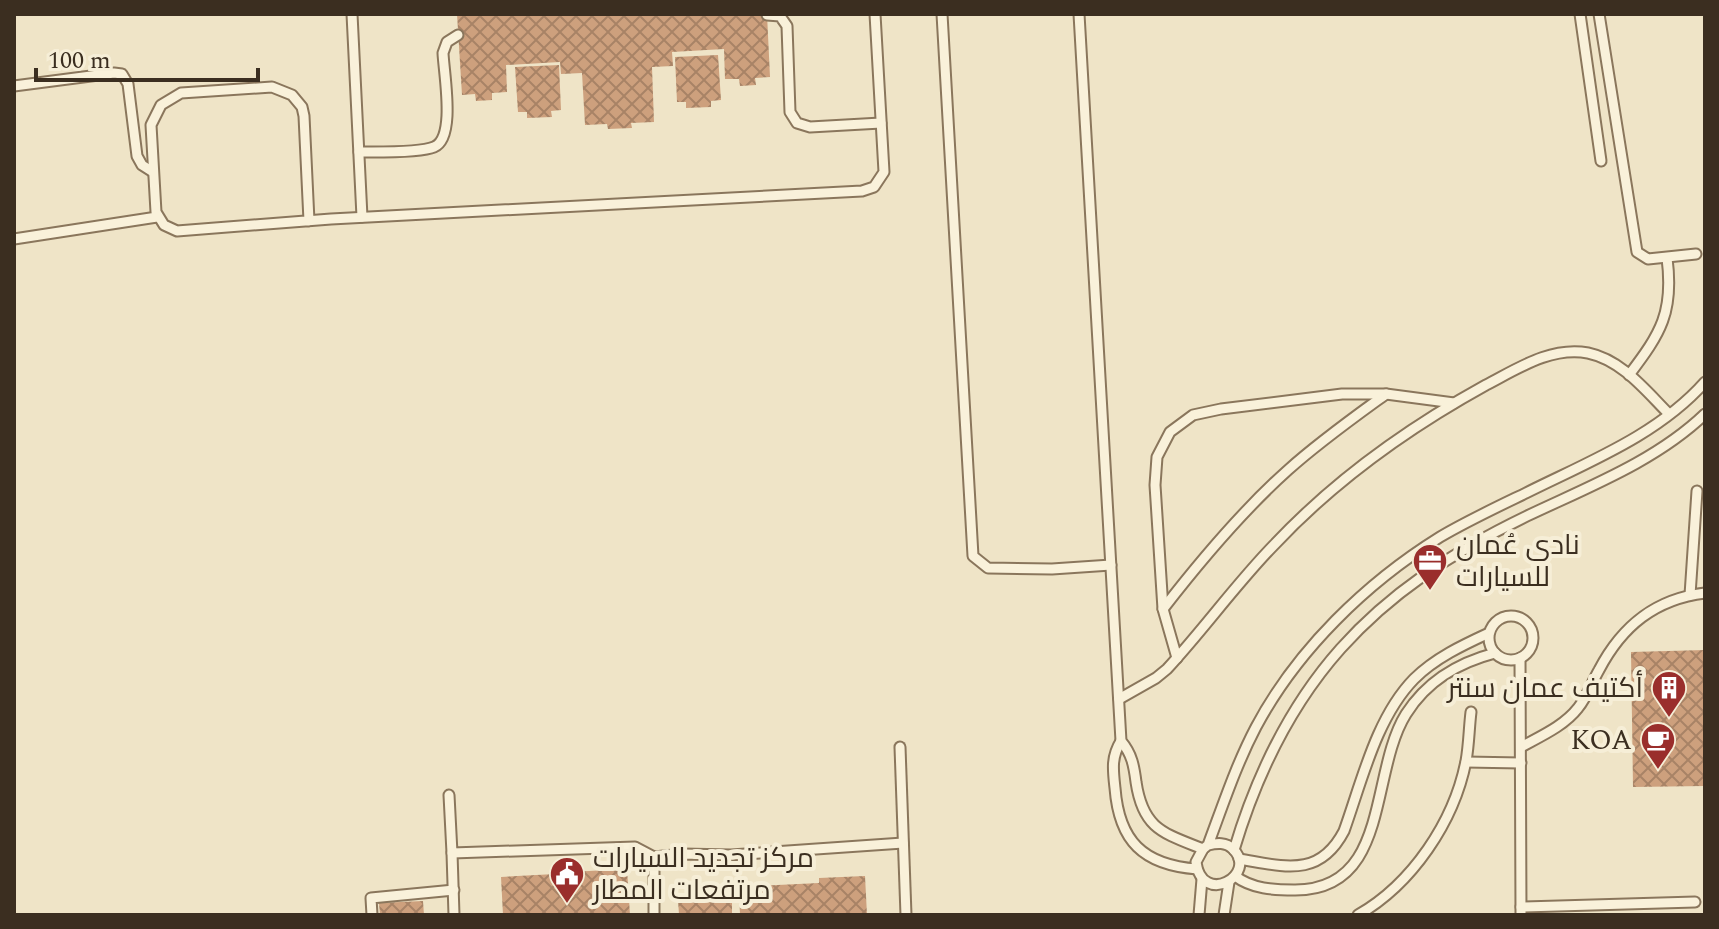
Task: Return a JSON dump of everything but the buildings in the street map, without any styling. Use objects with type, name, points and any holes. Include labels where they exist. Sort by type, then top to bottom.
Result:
[{"type":"lane","points":[[352,14],[362,217]]},
{"type":"lane","points":[[309,221],[303,111],[292,95],[279,88],[181,93],[167,100],[157,111],[151,125],[157,217],[164,225],[177,231],[362,217],[869,190],[879,183],[884,172],[875,14]]},
{"type":"lane","points":[[942,14],[973,556],[988,568],[1052,569],[1111,565]]},
{"type":"lane","points":[[1079,14],[1121,741],[1112,760],[1119,820],[1127,837],[1140,850],[1156,859],[1200,874],[1210,884],[1219,885],[1232,879],[1252,886],[1300,890],[1328,885],[1344,876],[1357,862],[1366,845],[1395,737],[1415,701],[1451,670],[1495,653]]},
{"type":"lane","points":[[1580,14],[1601,161]]},
{"type":"lane","points":[[1599,14],[1637,252],[1648,259],[1696,254]]},
{"type":"lane","points":[[767,15],[780,16],[787,26],[790,112],[797,123],[810,127],[881,123]]},
{"type":"lane","points":[[359,152],[429,149],[442,141],[447,128],[443,53],[447,42],[458,35]]},
{"type":"lane","points":[[14,86],[122,74],[128,84],[137,156],[142,165],[153,172]]},
{"type":"lane","points":[[14,239],[157,217]]},
{"type":"lane","points":[[1629,375],[1663,326],[1670,291],[1667,258]]},
{"type":"lane","points":[[1119,699],[1156,678],[1177,658],[1256,565],[1316,504],[1359,467],[1454,403],[1528,363],[1560,352],[1589,354],[1619,366],[1669,414]]},
{"type":"lane","points":[[1199,915],[1200,874],[1196,862],[1257,726],[1281,687],[1309,651],[1372,587],[1441,537],[1612,450],[1669,414],[1705,382]]},
{"type":"lane","points":[[1177,658],[1163,609],[1155,485],[1157,457],[1170,432],[1193,415],[1342,394],[1386,394],[1454,403]]},
{"type":"lane","points":[[1163,609],[1201,560],[1288,470],[1386,394]]},
{"type":"lane","points":[[1224,915],[1259,776],[1298,702],[1323,668],[1382,608],[1451,556],[1489,534],[1621,471],[1660,449],[1705,414]]},
{"type":"lane","points":[[1690,595],[1697,491]]},
{"type":"lane","points":[[1521,747],[1554,728],[1579,707],[1606,657],[1627,628],[1668,602],[1705,593]]},
{"type":"lane","points":[[1510,615],[1523,619],[1531,629],[1533,642],[1520,658],[1506,659],[1495,653],[1489,644],[1489,633],[1494,623],[1510,615]]},
{"type":"lane","points":[[1121,741],[1131,757],[1141,808],[1160,831],[1205,847],[1217,843],[1237,854],[1297,867],[1312,864],[1337,845],[1380,734],[1401,695],[1432,664],[1489,633]]},
{"type":"lane","points":[[1520,658],[1521,911],[1695,902]]},
{"type":"lane","points":[[1358,915],[1403,880],[1431,845],[1452,805],[1466,762],[1471,712]]},
{"type":"lane","points":[[900,747],[906,915]]},
{"type":"lane","points":[[1466,762],[1521,763]]},
{"type":"lane","points":[[449,795],[454,915]]},
{"type":"lane","points":[[452,853],[635,847],[654,857],[903,843]]},
{"type":"lane","points":[[654,857],[654,915]]},
{"type":"lane","points":[[372,915],[371,898],[454,890]]},
{"type":"place","name":"نادي عُمان للسيارات","points":[[1430,592]]},
{"type":"place","name":"أكتيف عمان سنتر","points":[[1669,719]]},
{"type":"place","name":"KOA","points":[[1658,771]]},
{"type":"place","name":"مركز تجديد السيارات مرتفعات المطار","points":[[567,905]]}]
